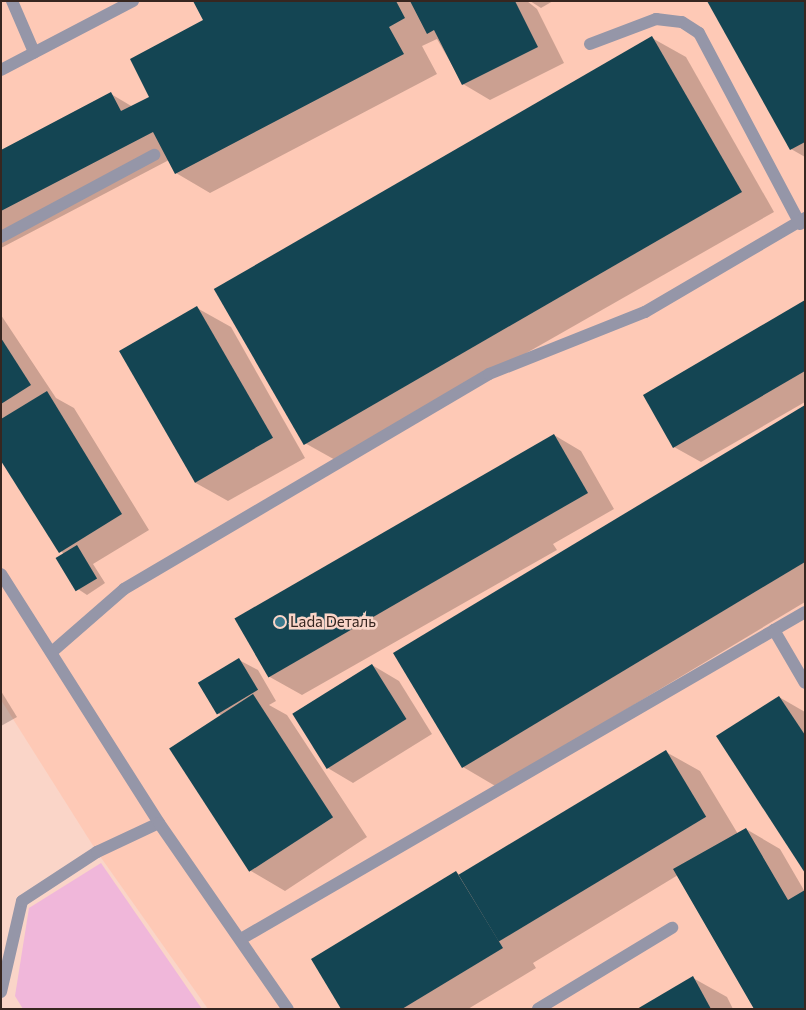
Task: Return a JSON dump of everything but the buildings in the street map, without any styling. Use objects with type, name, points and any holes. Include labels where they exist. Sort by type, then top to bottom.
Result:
[{"type":"street","points":[[12,1],[34,52]]},
{"type":"street","points":[[1,70],[133,1]]},
{"type":"street","points":[[53,651],[124,589],[489,374],[645,312],[802,221],[699,33],[682,22],[656,19],[590,44]]},
{"type":"street","points":[[1,237],[154,155]]},
{"type":"street","points":[[1,574],[53,651],[159,823],[288,1009]]},
{"type":"street","points":[[240,939],[805,612]]},
{"type":"street","points":[[774,630],[805,683]]},
{"type":"street","points":[[1,992],[22,901],[97,852],[159,823]]},
{"type":"street","points":[[538,1009],[672,928]]},
{"type":"shaded area","points":[[1,1],[805,1],[805,1009],[208,1009],[97,852],[1,700]]},
{"type":"shaded area","points":[[101,863],[202,1009],[23,1009],[15,996],[29,908]]},
{"type":"place","name":"Lada Dеталь","points":[[280,622]]}]
